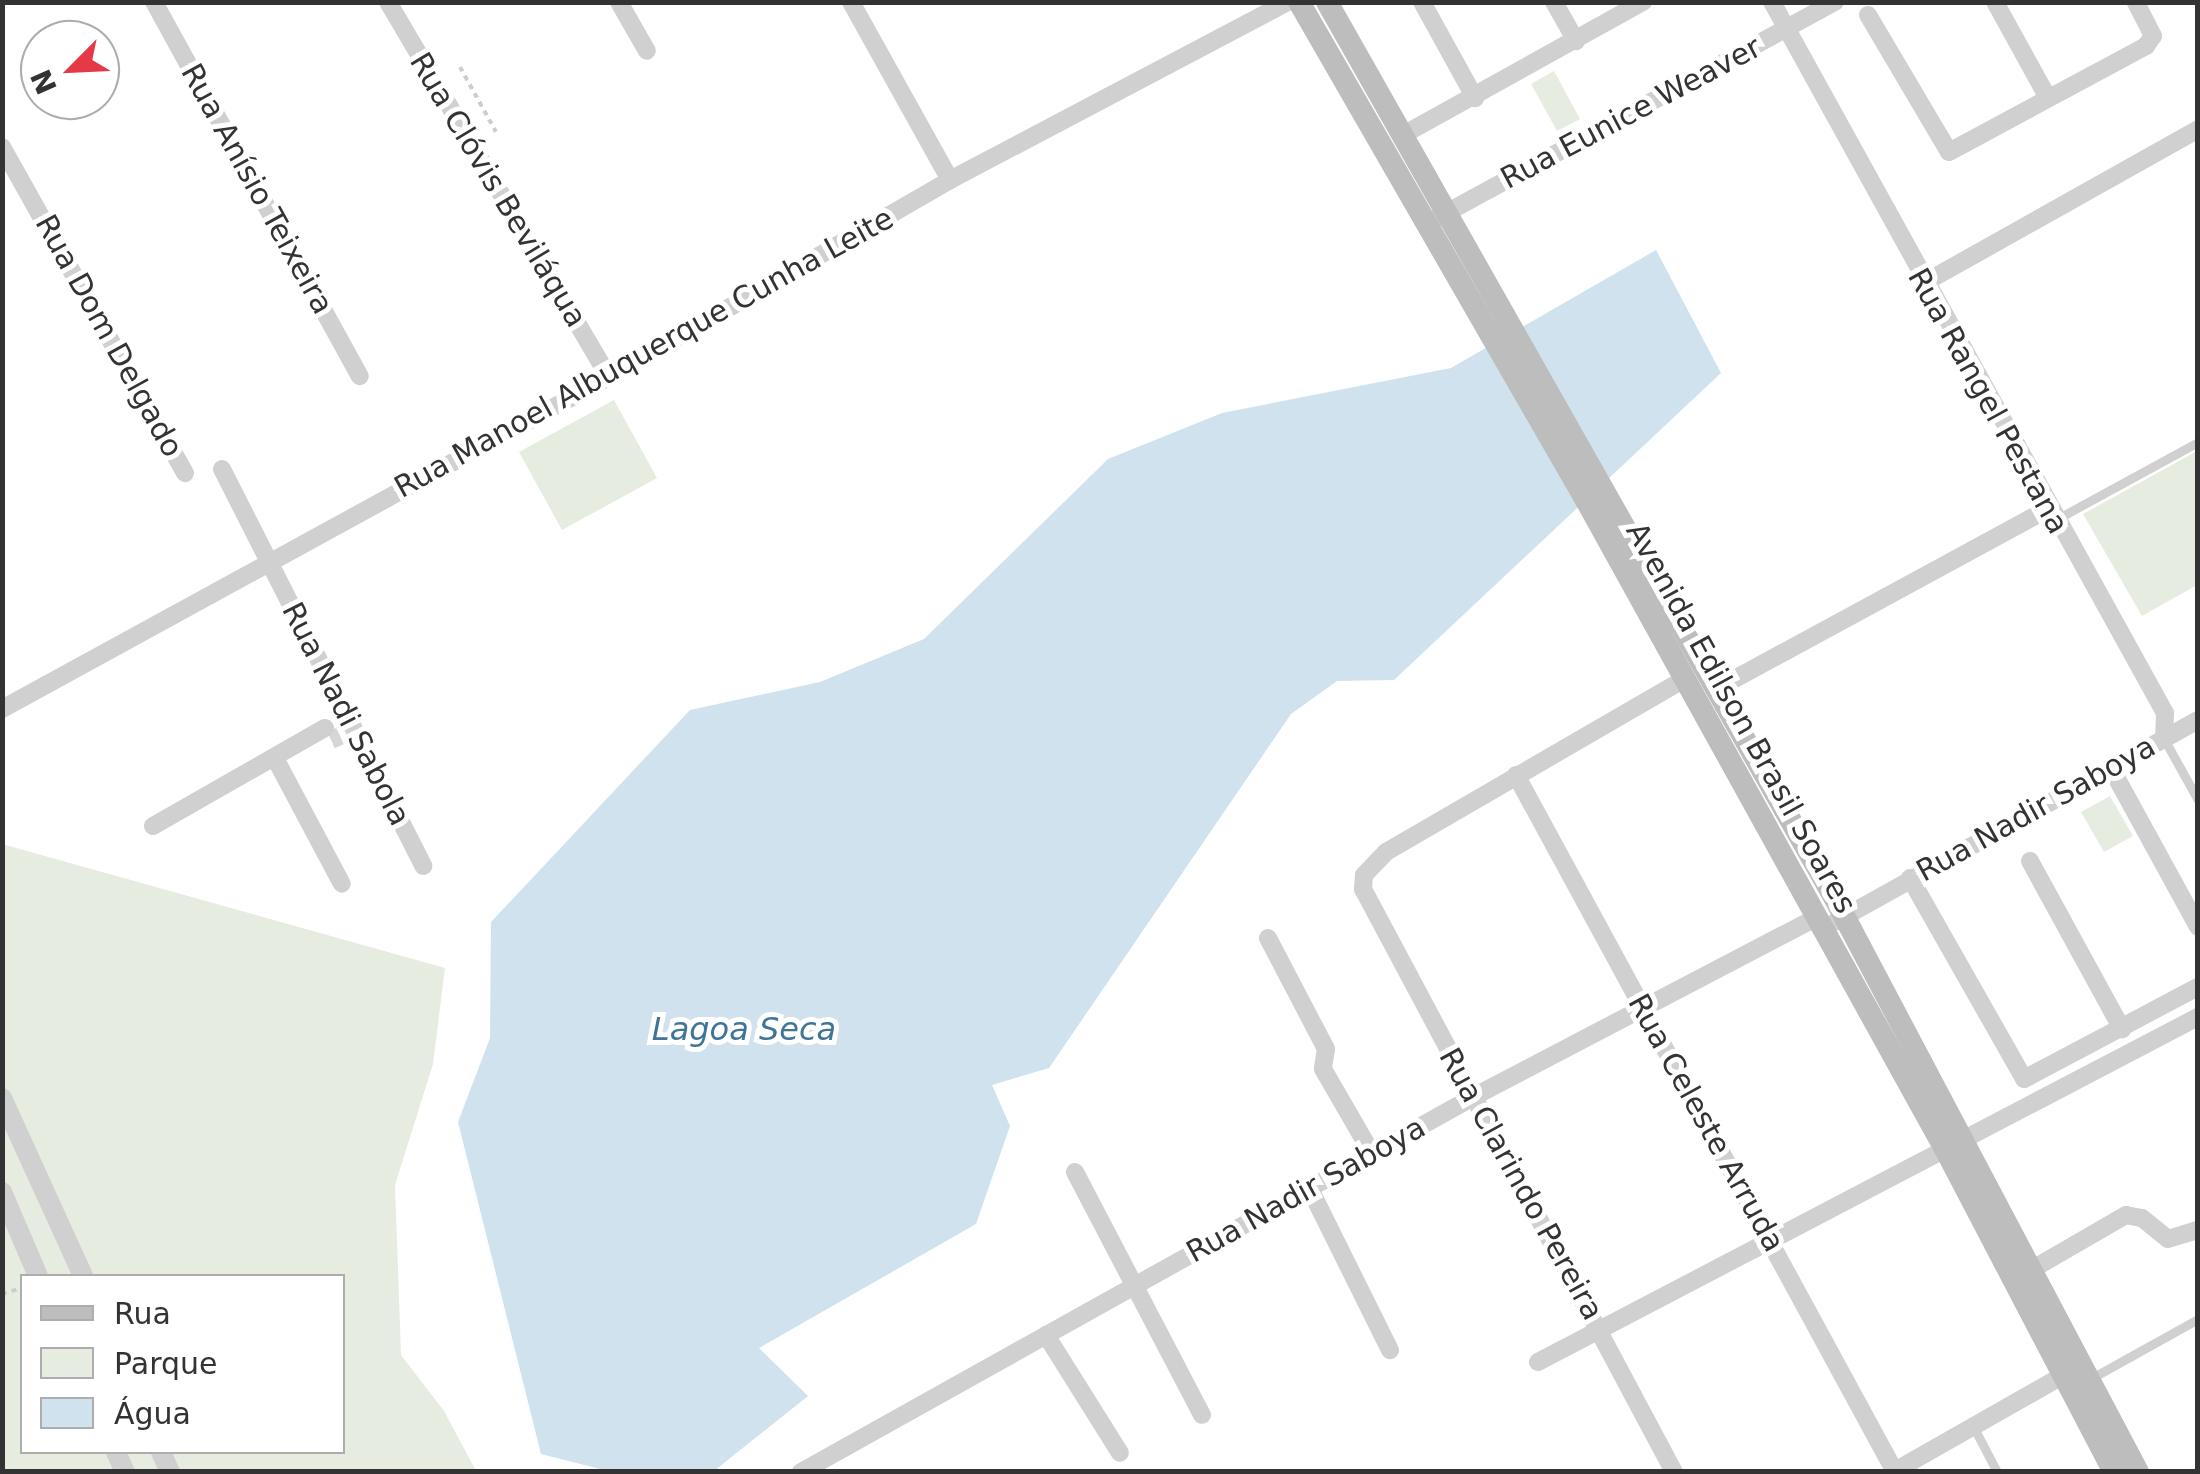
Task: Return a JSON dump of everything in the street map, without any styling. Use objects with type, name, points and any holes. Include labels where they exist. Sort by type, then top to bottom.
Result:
[{"type":"main road","name":"Avenida Edilson Brasil Soares","points":[[1299,2],[1388,128]]},
{"type":"main road","name":"Avenida Edilson Brasil Soares","points":[[1327,2],[1436,218],[1595,494],[1718,688],[1845,917],[2062,1376],[2114,1472]]},
{"type":"main road","name":"Avenida Edilson Brasil Soares","points":[[1595,494],[1685,679],[1819,923],[2029,1271],[2138,1472]]},
{"type":"street","name":"Rua Anísio Teixeira","points":[[154,2],[360,376]]},
{"type":"street","name":"Rua Clóvis Beviláqua","points":[[388,2],[609,377]]},
{"type":"street","points":[[619,2],[646,51]]},
{"type":"street","points":[[851,2],[950,180]]},
{"type":"street","name":"Rua Manoel Albuquerque Cunha Leite","points":[[2,709],[609,377],[950,180],[1287,2]]},
{"type":"street","points":[[1422,2],[1475,98]]},
{"type":"street","points":[[1554,2],[1576,41]]},
{"type":"street","points":[[1388,128],[1475,98],[1643,2]]},
{"type":"street","name":"Rua Rangel Pestana","points":[[1772,2],[2050,515],[2164,713],[2164,739]]},
{"type":"street","name":"Rua Eunice Weaver","points":[[1436,218],[1835,2]]},
{"type":"street","points":[[1995,2],[2048,98]]},
{"type":"street","points":[[1868,15],[1948,152],[2152,40],[2136,2]]},
{"type":"street","points":[[1924,283],[2198,130]]},
{"type":"street","name":"Rua Dom Delgado","points":[[2,147],[186,473]]},
{"type":"street","name":"Rua Dom Delgado","points":[[222,469],[270,562]]},
{"type":"street","points":[[1718,688],[2050,515]]},
{"type":"street","name":"Rua Nadi Sabola","points":[[270,562],[335,730],[423,866]]},
{"type":"street","points":[[1516,775],[1685,679]]},
{"type":"street","name":"Rua Nadir Saboya","points":[[801,1472],[1642,1006],[1819,923],[1845,917],[2198,720]]},
{"type":"street","points":[[153,826],[335,730]]},
{"type":"street","points":[[276,760],[342,884]]},
{"type":"street","points":[[2111,768],[2198,927]]},
{"type":"street","name":"Rua Clarindo Pereira","points":[[1516,775],[1373,863],[1364,875],[1364,899],[1600,1328],[1674,1472]]},
{"type":"street","name":"Rua Celeste Arruda","points":[[1516,775],[1894,1471]]},
{"type":"street","points":[[2030,861],[2122,1030]]},
{"type":"street","points":[[1910,878],[2018,1076],[2030,1079],[2198,987]]},
{"type":"street","points":[[1268,938],[1326,1049],[1323,1069],[1372,1154]]},
{"type":"street","points":[[1538,1362],[2198,1017]]},
{"type":"street","points":[[2,1098],[82,1274]]},
{"type":"street","points":[[1075,1172],[1138,1283],[1202,1415]]},
{"type":"street","points":[[1310,1189],[1390,1350]]},
{"type":"street","points":[[3,1192],[37,1274]]},
{"type":"street","points":[[2029,1271],[2126,1216],[2142,1218],[2168,1239],[2198,1230]]},
{"type":"street","points":[[1046,1335],[1120,1453]]},
{"type":"street","points":[[1894,1471],[2062,1376]]},
{"type":"lane","points":[[2050,515],[2198,442]]},
{"type":"lane","name":"Rua Rangel Pestana","points":[[2164,739],[2198,800]]},
{"type":"lane","points":[[2088,1380],[2198,1318]]},
{"type":"lane","points":[[1973,1426],[1997,1472]]},
{"type":"path","points":[[460,67],[496,132]]},
{"type":"green space","points":[[1554,71],[1580,119],[1557,131],[1531,84]]},
{"type":"green space","points":[[614,400],[657,478],[562,530],[519,452]]},
{"type":"green space","points":[[2197,451],[2197,585],[2142,616],[2083,514]]},
{"type":"green space","points":[[2110,796],[2133,836],[2104,852],[2081,812]]},
{"type":"green space","points":[[2,844],[445,968],[433,1064],[395,1185],[401,1355],[444,1411],[476,1471],[3,1471]]},
{"type":"water","name":"Lagoa Seca","points":[[1656,250],[1721,373],[1394,680],[1337,681],[1291,714],[1049,1068],[992,1085],[1010,1126],[976,1224],[759,1348],[808,1396],[714,1471],[608,1471],[541,1454],[458,1122],[490,1038],[491,922],[690,710],[820,682],[924,639],[1108,459],[1222,413],[1451,368]]},
{"type":"tunnel","points":[[331,740],[340,736]]}]
